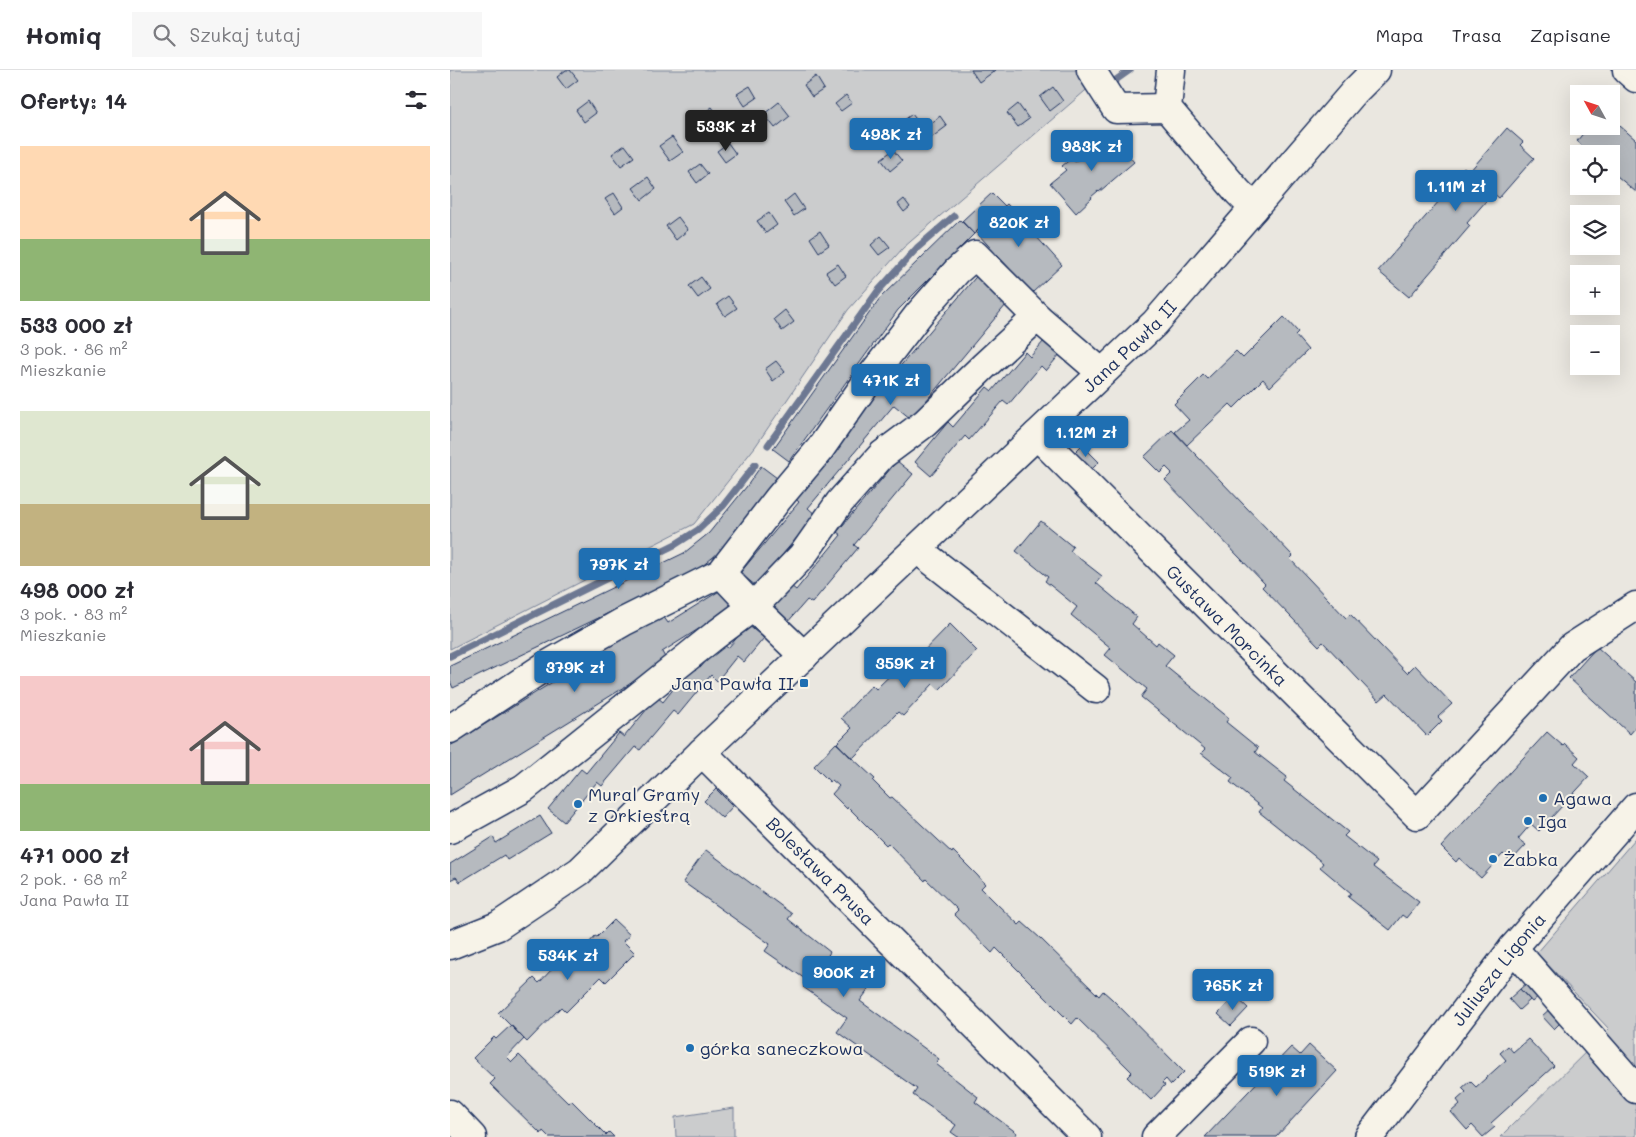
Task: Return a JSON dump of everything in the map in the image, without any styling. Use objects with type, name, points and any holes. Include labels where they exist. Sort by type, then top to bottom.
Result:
[{"type":"street","points":[[1091,70],[1116,109],[1167,108]]},
{"type":"street","points":[[1171,70],[1167,108],[1238,192],[1254,208]]},
{"type":"street","name":"Jana Pawła II","points":[[450,944],[498,926],[580,871],[702,752],[1155,323],[1355,91],[1376,70]]},
{"type":"street","points":[[1627,70],[1636,78]]},
{"type":"street","points":[[450,728],[544,667],[623,622],[721,573],[778,499],[820,449],[869,379],[919,314],[975,255],[1037,317],[1102,373]]},
{"type":"street","points":[[450,829],[524,788],[753,607],[802,556],[840,502],[882,455],[926,423],[1037,317]]},
{"type":"street","name":"Gustawa Morcinka","points":[[1037,434],[1417,815],[1572,647],[1636,606]]},
{"type":"street","points":[[917,549],[1096,689]]},
{"type":"street","points":[[721,573],[804,656]]},
{"type":"street","name":"Bolesława Prusa","points":[[702,752],[1087,1137]]},
{"type":"street","name":"Juliusza Ligonia","points":[[1369,1137],[1513,948],[1636,807]]},
{"type":"street","points":[[1513,948],[1636,1089]]},
{"type":"street","points":[[1156,1137],[1251,1041]]},
{"type":"street","points":[[450,1114],[472,1137]]},
{"type":"shaded area","points":[[450,70],[1081,70],[1092,85],[903,248],[848,310],[755,447],[694,524],[450,649]]},
{"type":"shaded area","points":[[1636,838],[1636,1137],[1500,1137],[1609,1029],[1537,953]]},
{"type":"shaded area","points":[[734,1108],[734,1137],[676,1137],[675,1117]]},
{"type":"building","points":[[566,70],[570,70],[578,80],[566,89],[557,77]]},
{"type":"building","points":[[971,70],[996,70],[979,82]]},
{"type":"building","points":[[816,76],[824,89],[812,97],[804,85]]},
{"type":"building","points":[[750,86],[757,98],[745,106],[737,94]]},
{"type":"building","points":[[1053,87],[1063,101],[1050,111],[1040,97]]},
{"type":"building","points":[[846,95],[852,103],[841,111],[835,104]]},
{"type":"building","points":[[588,101],[596,113],[584,122],[576,110]]},
{"type":"building","points":[[779,102],[790,116],[775,128],[764,114]]},
{"type":"building","points":[[1018,104],[1029,119],[1018,127],[1007,113]]},
{"type":"building","points":[[712,107],[722,121],[711,129],[701,115]]},
{"type":"building","points":[[912,114],[921,126],[907,138],[897,126]]},
{"type":"building","points":[[940,116],[947,126],[931,138],[924,129]]},
{"type":"building","points":[[1620,126],[1636,140],[1636,192],[1620,179],[1620,145],[1582,145],[1577,141],[1582,135],[1620,135]]},
{"type":"building","points":[[1507,128],[1523,142],[1520,145],[1534,158],[1499,198],[1493,193],[1467,223],[1470,226],[1409,297],[1378,271],[1440,200],[1437,198],[1464,167],[1469,172]]},
{"type":"building","points":[[1109,133],[1134,162],[1091,197],[1076,213],[1050,183],[1066,170],[1062,166],[1072,158],[1075,162]]},
{"type":"building","points":[[672,137],[683,152],[670,161],[659,146]]},
{"type":"building","points":[[728,143],[736,154],[725,162],[717,151]]},
{"type":"building","points":[[625,145],[634,157],[621,166],[612,154]]},
{"type":"building","points":[[893,150],[902,161],[890,171],[881,159]]},
{"type":"building","points":[[700,164],[708,174],[697,183],[689,172]]},
{"type":"building","points":[[648,177],[656,189],[642,200],[633,188]]},
{"type":"building","points":[[614,193],[623,207],[615,213],[605,199]]},
{"type":"building","points":[[992,193],[1005,206],[974,234],[962,221]]},
{"type":"building","points":[[794,194],[804,209],[794,216],[784,202]]},
{"type":"building","points":[[904,199],[910,207],[904,212],[898,204]]},
{"type":"building","points":[[1007,204],[1062,265],[1032,293],[976,232]]},
{"type":"building","points":[[769,213],[777,225],[766,233],[757,221]]},
{"type":"building","points":[[678,217],[688,230],[676,240],[666,226]]},
{"type":"building","points":[[960,220],[974,234],[898,310],[789,461],[773,449],[880,298]]},
{"type":"building","points":[[820,231],[829,245],[819,252],[810,238]]},
{"type":"building","points":[[881,236],[890,247],[879,255],[871,245]]},
{"type":"building","points":[[838,264],[846,276],[835,284],[826,272]]},
{"type":"building","points":[[980,272],[1011,299],[911,419],[894,405],[808,508],[816,515],[756,586],[740,573],[799,502],[791,495]]},
{"type":"building","points":[[701,277],[710,289],[698,298],[689,286]]},
{"type":"building","points":[[728,296],[737,308],[725,316],[717,304]]},
{"type":"building","points":[[785,310],[794,322],[782,331],[774,319]]},
{"type":"building","points":[[1284,317],[1298,332],[1295,335],[1308,350],[1270,387],[1263,379],[1234,408],[1230,404],[1187,445],[1175,432],[1189,420],[1174,404],[1203,375],[1207,379],[1236,351],[1243,358]]},
{"type":"building","points":[[1044,341],[1060,354],[1046,371],[1041,366],[1008,405],[1003,401],[969,440],[965,436],[931,476],[915,462],[948,422],[953,427],[987,387],[992,391],[1025,352],[1030,357]]},
{"type":"building","points":[[776,361],[785,372],[773,381],[765,369]]},
{"type":"building","points":[[1172,430],[1293,556],[1290,559],[1346,618],[1350,614],[1407,673],[1415,665],[1452,704],[1438,717],[1442,721],[1427,736],[1387,694],[1379,701],[1323,642],[1319,646],[1262,587],[1265,584],[1165,480],[1172,473],[1166,467],[1160,473],[1144,457]]},
{"type":"building","points":[[1082,445],[1099,462],[1089,472],[1072,455]]},
{"type":"building","points":[[897,461],[913,474],[854,545],[858,548],[812,603],[807,600],[786,624],[770,611],[791,586],[796,590],[841,535],[837,532]]},
{"type":"building","points":[[761,466],[777,478],[722,550],[696,571],[453,688],[450,681],[450,666],[684,553],[709,533]]},
{"type":"building","points":[[1041,521],[1073,547],[1070,551],[1102,576],[1096,583],[1137,617],[1132,624],[1156,645],[1158,642],[1174,655],[1165,666],[1229,718],[1226,722],[1258,748],[1255,752],[1287,777],[1284,781],[1348,832],[1344,836],[1377,862],[1373,867],[1419,902],[1406,918],[1402,915],[1390,930],[1348,897],[1351,893],[1320,867],[1323,863],[1259,812],[1262,808],[1230,782],[1233,778],[1201,753],[1205,749],[1141,697],[1147,689],[1105,655],[1111,648],[1071,615],[1077,607],[1045,581],[1048,577],[1016,551]]},
{"type":"building","points":[[721,590],[732,608],[662,652],[667,661],[450,795],[450,746],[661,613],[668,623]]},
{"type":"building","points":[[950,624],[977,651],[939,690],[933,684],[903,716],[898,712],[852,759],[837,743],[852,728],[841,718],[872,685],[876,689],[908,658],[913,662]]},
{"type":"building","points":[[748,625],[764,638],[744,662],[737,656],[717,681],[711,675],[678,715],[673,711],[640,750],[635,747],[602,786],[597,782],[564,822],[548,809],[581,769],[586,773],[619,733],[624,737],[657,697],[663,702],[695,662],[701,667],[721,643],[728,648]]},
{"type":"building","points":[[1597,647],[1636,682],[1636,727],[1630,734],[1569,678]]},
{"type":"building","points":[[1547,732],[1563,746],[1565,744],[1579,757],[1574,763],[1589,777],[1539,831],[1531,824],[1518,839],[1526,845],[1511,861],[1503,854],[1481,878],[1459,858],[1456,862],[1441,847]]},
{"type":"building","points":[[836,743],[875,779],[873,781],[890,798],[892,797],[952,853],[953,851],[985,884],[981,888],[1019,925],[1022,922],[1099,996],[1103,991],[1112,999],[1184,1072],[1171,1085],[1166,1079],[1162,1083],[1165,1085],[1151,1100],[1127,1077],[1132,1072],[1077,1018],[1072,1024],[996,948],[992,953],[954,914],[958,910],[926,879],[925,881],[888,843],[886,845],[848,807],[847,809],[832,794],[839,786],[832,780],[830,782],[814,766]]},
{"type":"building","points":[[716,789],[733,806],[722,818],[704,801]]},
{"type":"building","points":[[540,816],[551,833],[507,860],[504,855],[460,882],[456,877],[450,880],[450,864],[493,837],[496,843]]},
{"type":"building","points":[[706,850],[792,914],[788,919],[830,952],[827,957],[869,989],[860,1001],[939,1059],[936,1064],[978,1097],[975,1102],[1017,1133],[1014,1137],[958,1137],[951,1132],[956,1125],[913,1095],[917,1089],[837,1032],[847,1018],[803,987],[808,981],[765,951],[770,944],[683,882]]},
{"type":"building","points":[[614,920],[630,935],[623,941],[635,953],[606,982],[601,977],[566,1012],[561,1007],[527,1042],[498,1013],[534,978],[539,983],[552,969],[549,966],[555,959],[558,962],[573,948],[579,955],[595,936],[597,937]]},
{"type":"building","points":[[1529,981],[1541,994],[1532,1002],[1520,989]]},
{"type":"building","points":[[1520,989],[1530,1000],[1519,1010],[1509,999]]},
{"type":"building","points":[[1235,996],[1248,1008],[1231,1026],[1218,1014]]},
{"type":"building","points":[[1552,1007],[1564,1019],[1554,1029],[1542,1016]]},
{"type":"building","points":[[511,1025],[524,1039],[507,1057],[512,1062],[519,1055],[568,1103],[571,1100],[606,1135],[609,1132],[614,1137],[549,1137],[543,1131],[541,1134],[490,1084],[495,1079],[473,1058],[494,1037],[496,1039]]},
{"type":"building","points":[[1528,1039],[1554,1066],[1491,1123],[1495,1127],[1483,1137],[1472,1125],[1467,1130],[1451,1112],[1460,1104],[1457,1100],[1466,1092],[1462,1088],[1470,1081],[1476,1087],[1506,1060],[1500,1053],[1508,1046],[1513,1052]]},
{"type":"building","points":[[1309,1045],[1337,1071],[1276,1137],[1205,1137],[1291,1047],[1300,1055]]},
{"type":"waterway","points":[[1113,82],[1130,70]]},
{"type":"waterway","points":[[768,445],[878,291],[917,248],[954,216]]},
{"type":"waterway","points":[[450,656],[676,544],[698,530],[723,506],[755,465]]},
{"type":"place","name":"Jana Pawła II","points":[[804,683]]},
{"type":"place","name":"Agawa","points":[[1543,798]]},
{"type":"place","name":"Mural Gramy z Orkiestrą","points":[[578,804]]},
{"type":"place","name":"Iga","points":[[1528,821]]},
{"type":"place","name":"Żabka","points":[[1493,859]]},
{"type":"place","name":"górka saneczkowa","points":[[690,1048]]}]
